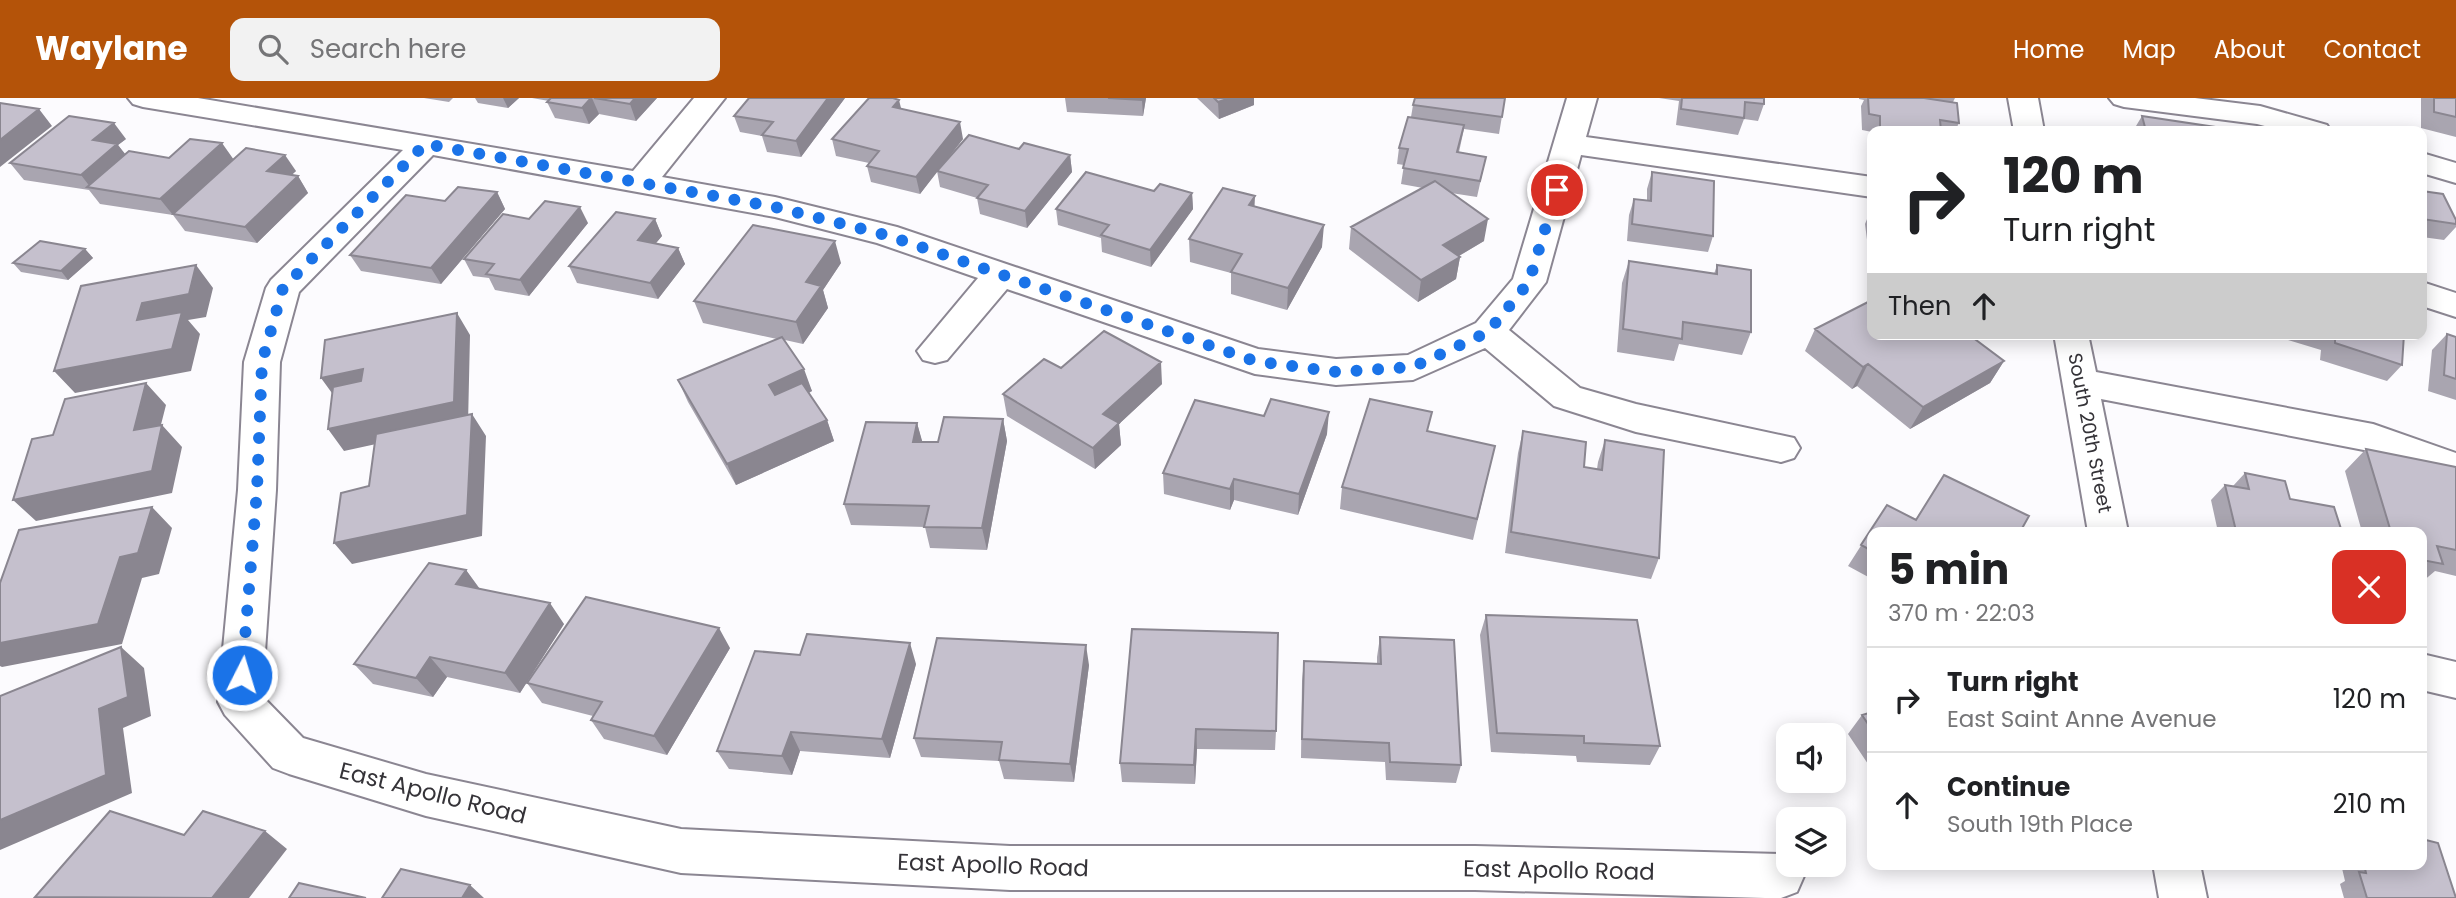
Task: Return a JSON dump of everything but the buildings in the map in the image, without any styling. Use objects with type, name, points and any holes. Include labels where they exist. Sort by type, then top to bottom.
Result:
[{"type":"street","points":[[143,98],[425,144],[800,213],[886,235],[1255,361],[1336,372],[1413,367],[1488,332],[1529,282],[1582,98]]},
{"type":"street","points":[[640,183],[709,98]]},
{"type":"street","points":[[2023,98],[2028,126]]},
{"type":"street","points":[[2124,98],[2260,115],[2298,126]]},
{"type":"street","name":"East Apollo Road","points":[[425,144],[283,288],[262,362],[257,490],[240,702],[289,754],[426,796],[681,851],[1009,883],[1475,868],[1776,876]]},
{"type":"street","points":[[1570,144],[1867,186]]},
{"type":"street","points":[[2427,164],[2456,173]]},
{"type":"street","points":[[935,351],[1001,274]]},
{"type":"street","points":[[2427,296],[2456,305]]},
{"type":"street","points":[[1488,332],[1567,397],[1636,418],[1781,447]]},
{"type":"street","name":"South 20th Street","points":[[2072,340],[2107,527]]},
{"type":"street","points":[[2081,382],[2373,438],[2456,468]]},
{"type":"street","points":[[2427,673],[2456,680]]},
{"type":"street","points":[[2177,870],[2183,898]]},
{"type":"route","points":[[242,675],[257,490],[262,362],[283,288],[425,144],[775,207],[886,235],[1255,361],[1336,372],[1413,367],[1488,332],[1529,282],[1557,190]]}]
